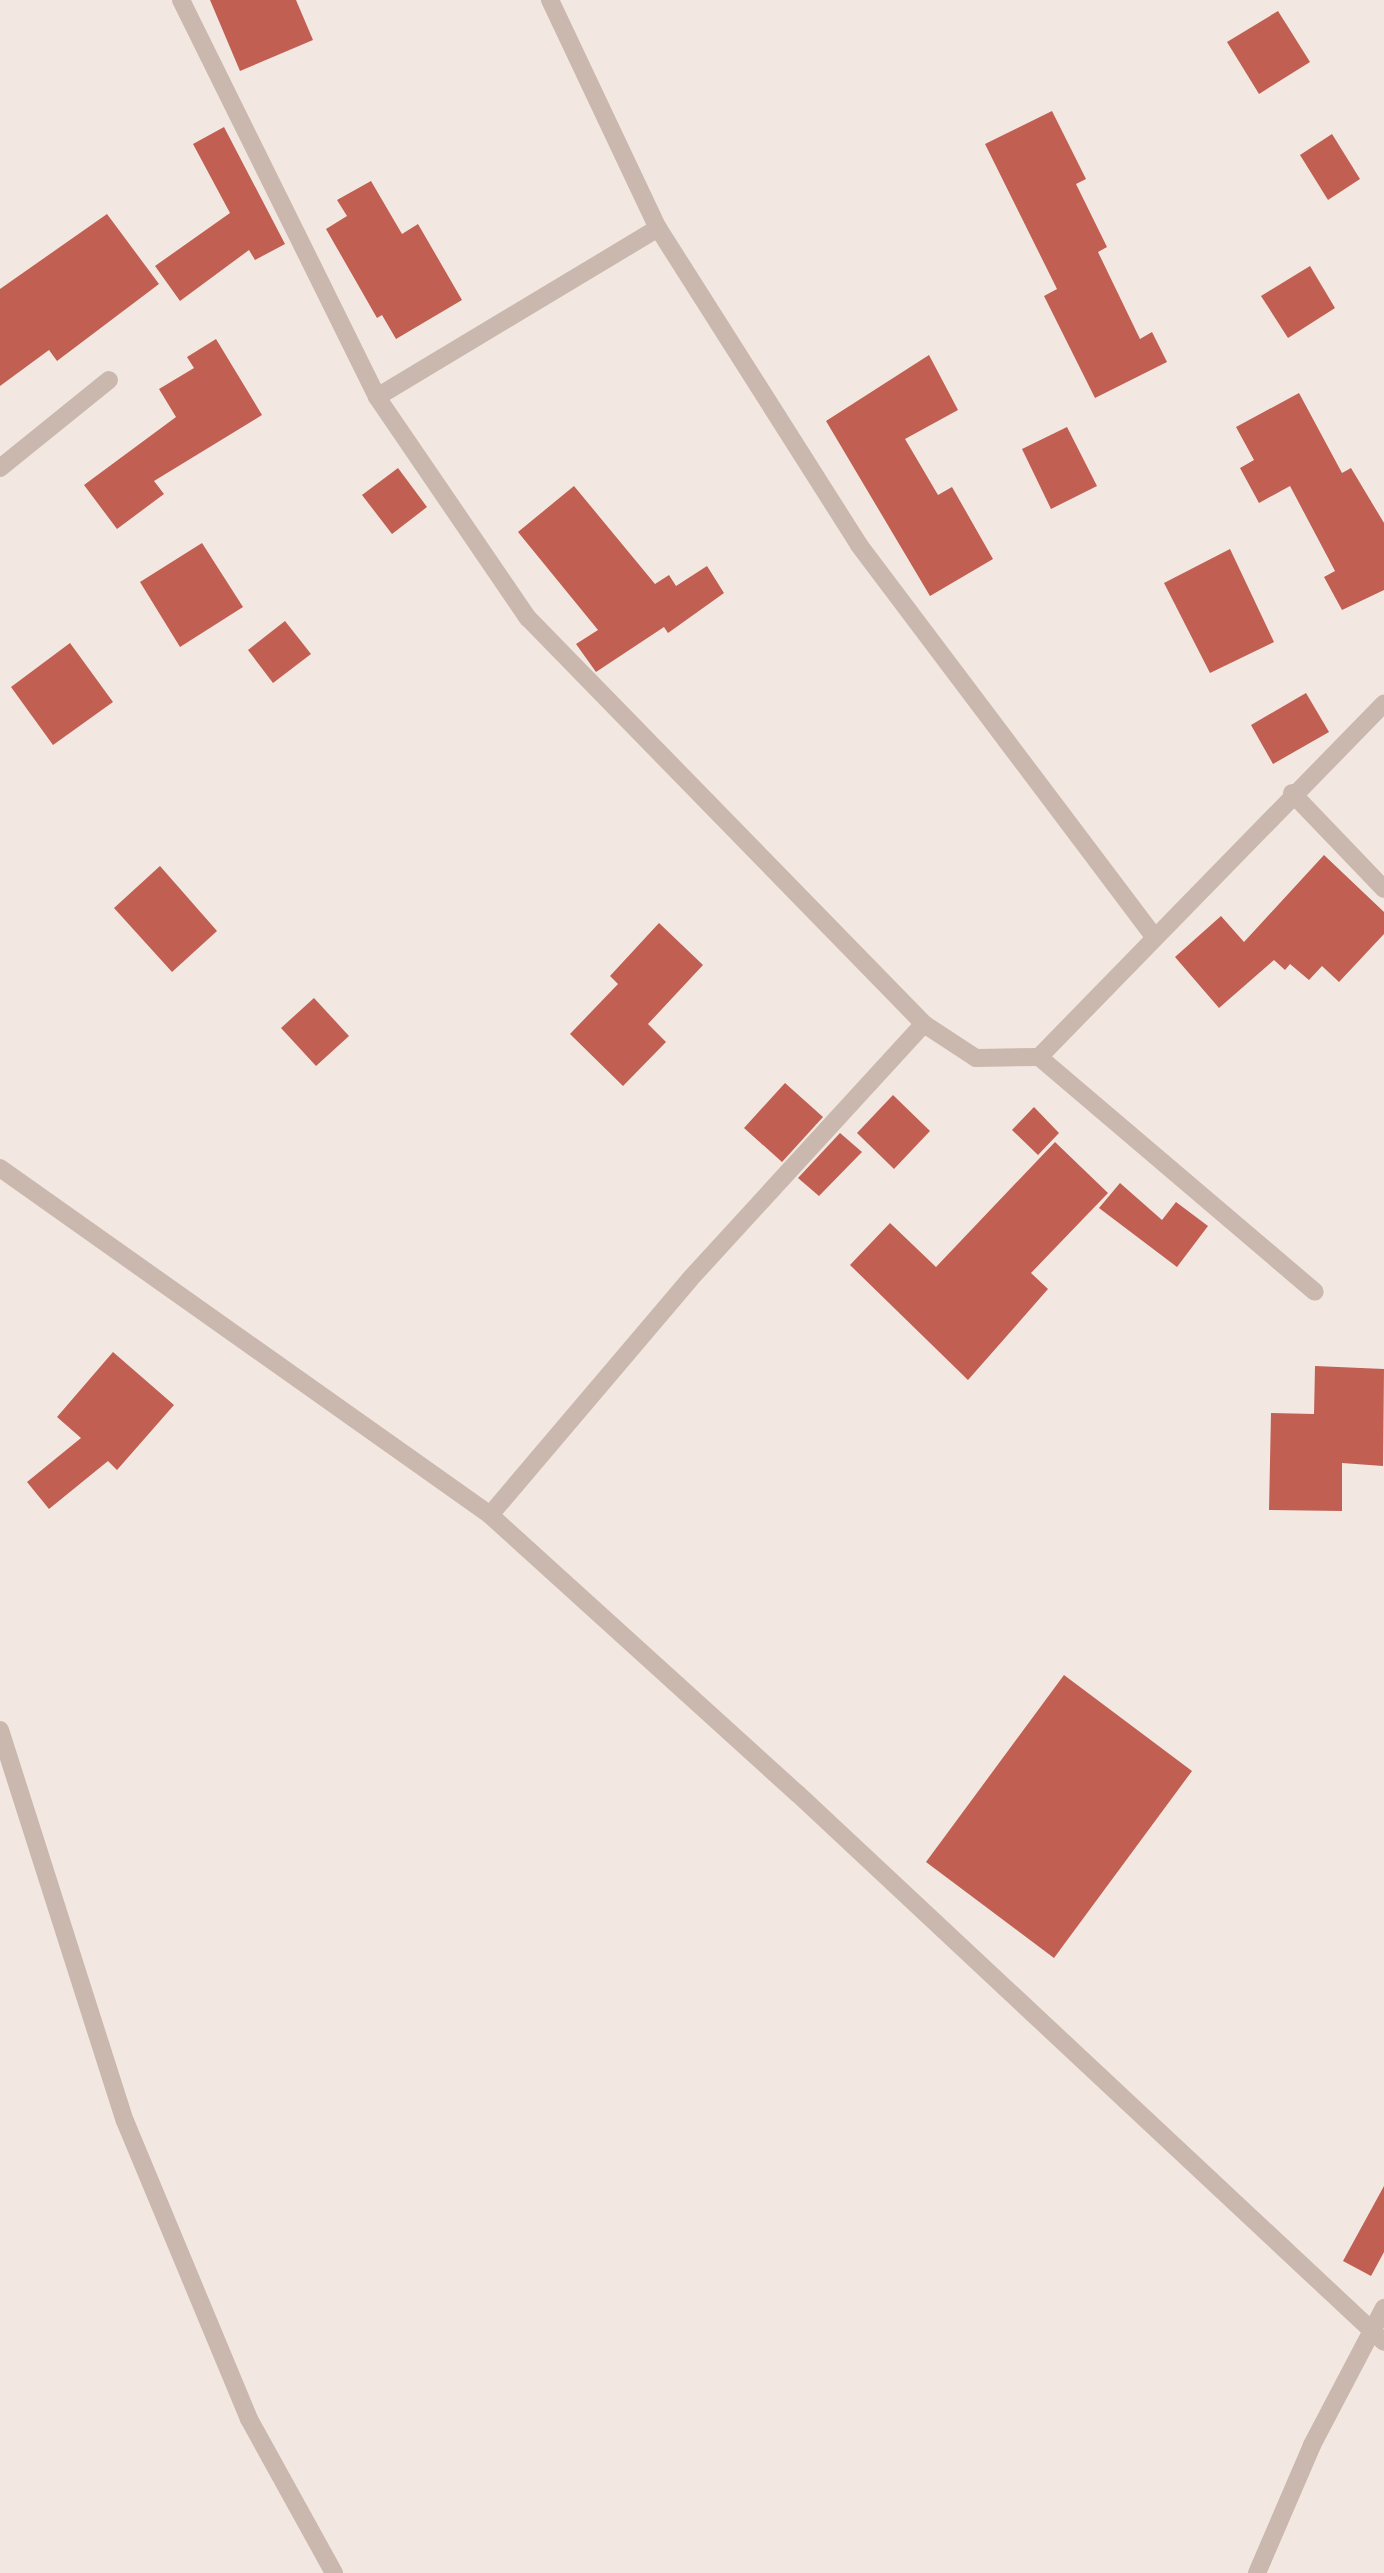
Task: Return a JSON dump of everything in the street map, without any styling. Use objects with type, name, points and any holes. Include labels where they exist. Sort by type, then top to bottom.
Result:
[{"type":"street","points":[[181,0],[377,397],[528,618],[924,1024],[976,1058],[1039,1057],[1315,1292]]},
{"type":"street","points":[[550,0],[658,228],[859,545],[1153,935]]},
{"type":"street","points":[[377,397],[658,228]]},
{"type":"street","points":[[0,468],[109,380]]},
{"type":"street","points":[[1039,1057],[1153,935],[1384,703]]},
{"type":"street","points":[[1292,793],[1384,889]]},
{"type":"street","points":[[490,1515],[690,1279],[924,1024]]},
{"type":"street","points":[[0,1168],[490,1515],[798,1794],[1378,2337]]},
{"type":"street","points":[[0,1730],[125,2121],[249,2419],[334,2573]]},
{"type":"street","points":[[1257,2573],[1312,2445],[1378,2337],[1384,2308]]},
{"type":"building","points":[[210,0],[296,0],[313,40],[240,71]]},
{"type":"building","points":[[1278,11],[1310,62],[1259,94],[1227,42]]},
{"type":"building","points":[[1052,111],[1086,179],[1076,184],[1107,247],[1098,252],[1140,339],[1152,332],[1167,362],[1095,398],[1044,296],[1057,289],[985,144]]},
{"type":"building","points":[[224,127],[285,244],[255,260],[249,250],[180,301],[155,266],[230,213],[193,144]]},
{"type":"building","points":[[1332,134],[1360,179],[1328,200],[1300,155]]},
{"type":"building","points":[[371,181],[402,234],[418,224],[462,300],[396,339],[382,315],[377,318],[326,229],[347,216],[337,200]]},
{"type":"building","points":[[107,214],[159,284],[57,361],[49,350],[0,386],[0,289]]},
{"type":"building","points":[[1310,266],[1335,308],[1288,338],[1261,296]]},
{"type":"building","points":[[216,339],[262,415],[154,481],[164,494],[117,529],[84,485],[176,417],[159,389],[194,368],[187,357]]},
{"type":"building","points":[[929,355],[958,410],[905,439],[938,495],[952,487],[993,559],[930,596],[826,421]]},
{"type":"building","points":[[1299,393],[1342,473],[1351,468],[1384,523],[1384,590],[1342,610],[1324,577],[1335,571],[1290,486],[1259,503],[1240,468],[1254,460],[1236,427]]},
{"type":"building","points":[[1067,427],[1097,486],[1051,509],[1022,449]]},
{"type":"building","points":[[398,468],[427,507],[392,534],[362,495]]},
{"type":"building","points":[[574,486],[655,584],[669,575],[676,586],[707,566],[724,593],[668,633],[664,627],[596,672],[576,644],[598,630],[518,532]]},
{"type":"building","points":[[202,543],[243,607],[180,647],[140,582]]},
{"type":"building","points":[[1230,549],[1274,642],[1210,673],[1164,583]]},
{"type":"building","points":[[285,621],[311,654],[273,683],[248,650]]},
{"type":"building","points":[[70,643],[113,702],[53,745],[11,687]]},
{"type":"building","points":[[1306,693],[1329,732],[1273,764],[1251,725]]},
{"type":"building","points":[[1324,855],[1384,912],[1384,934],[1339,982],[1322,966],[1309,980],[1290,964],[1285,970],[1274,960],[1219,1008],[1175,957],[1221,916],[1244,942]]},
{"type":"building","points":[[160,866],[217,931],[172,972],[114,908]]},
{"type":"building","points":[[659,923],[703,965],[648,1024],[666,1042],[623,1086],[570,1034],[618,984],[610,976]]},
{"type":"building","points":[[314,998],[349,1036],[316,1066],[281,1028]]},
{"type":"building","points":[[785,1083],[823,1117],[782,1162],[744,1128]]},
{"type":"building","points":[[893,1095],[930,1131],[894,1169],[857,1133]]},
{"type":"building","points":[[1034,1107],[1059,1133],[1038,1155],[1012,1130]]},
{"type":"building","points":[[840,1133],[862,1152],[819,1196],[798,1178]]},
{"type":"building","points":[[1055,1142],[1108,1193],[1031,1273],[1048,1289],[968,1380],[850,1265],[890,1223],[936,1267]]},
{"type":"building","points":[[1120,1183],[1162,1220],[1176,1202],[1208,1226],[1177,1267],[1099,1208]]},
{"type":"building","points":[[113,1352],[174,1405],[117,1470],[108,1461],[49,1509],[27,1482],[81,1438],[57,1417]]},
{"type":"building","points":[[1315,1366],[1384,1369],[1383,1466],[1342,1463],[1342,1511],[1269,1510],[1271,1413],[1314,1414]]},
{"type":"building","points":[[1064,1675],[1192,1771],[1054,1958],[926,1862]]},
{"type":"building","points":[[1384,2186],[1384,2252],[1371,2276],[1343,2261]]}]
